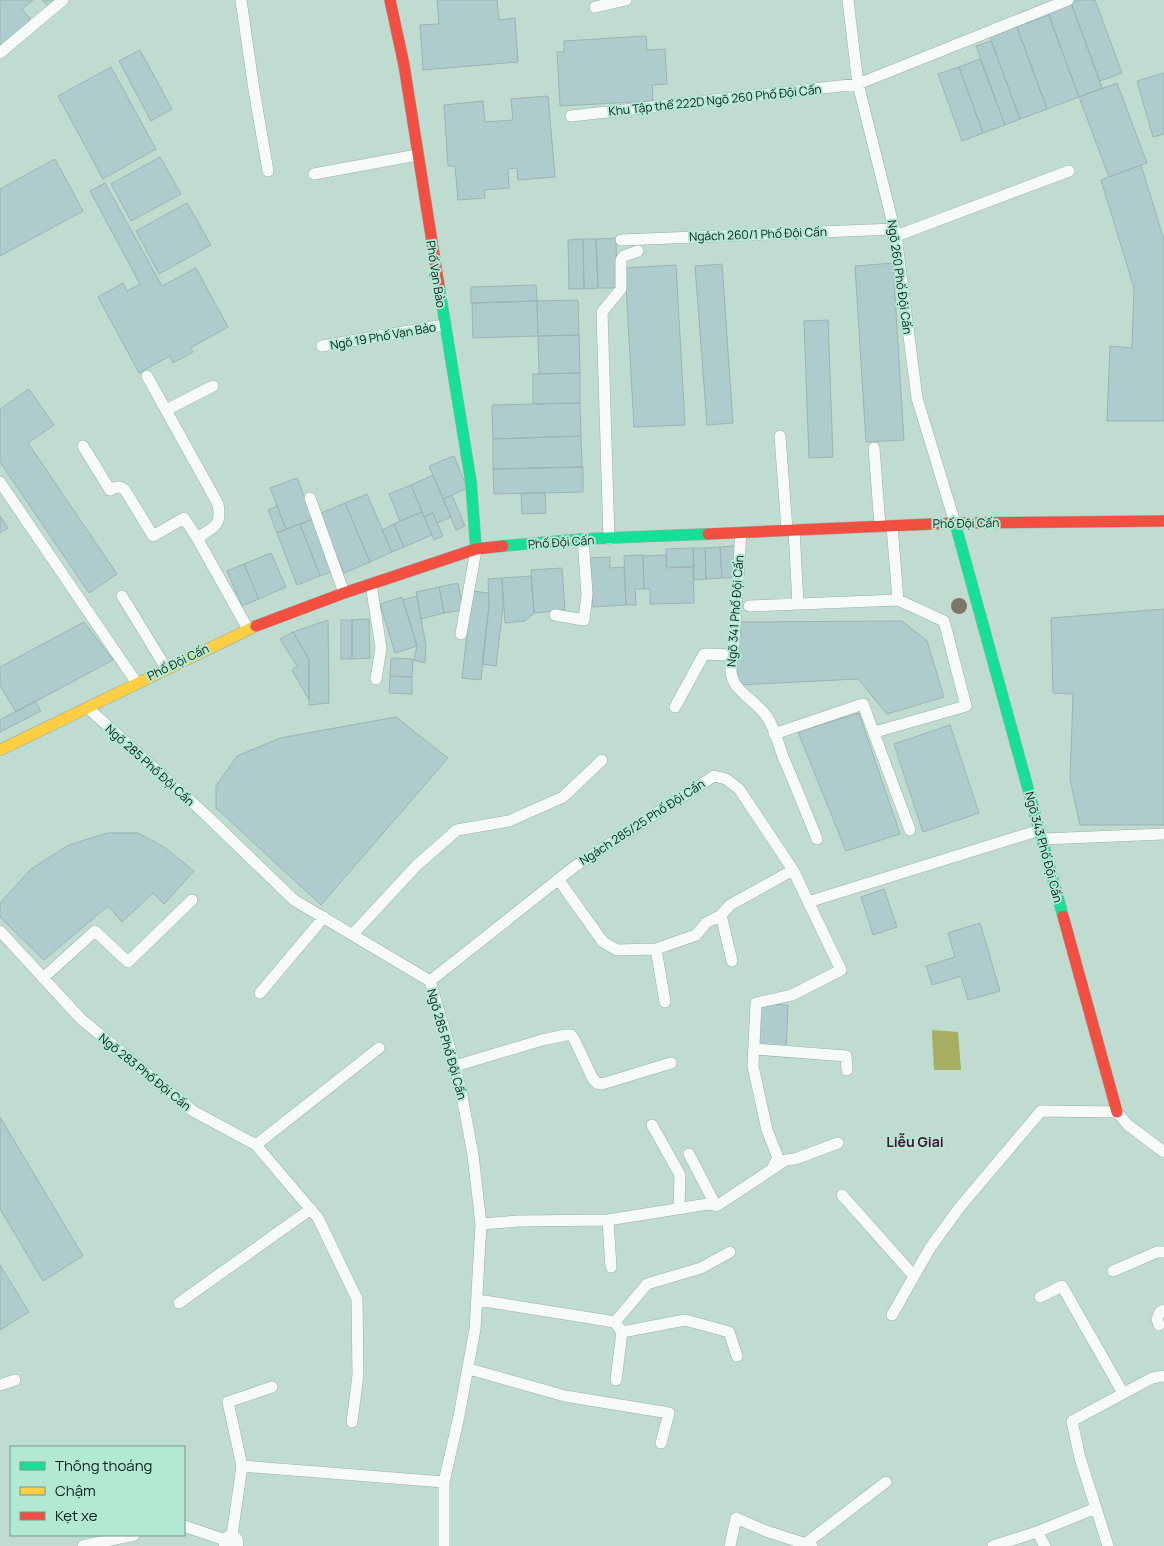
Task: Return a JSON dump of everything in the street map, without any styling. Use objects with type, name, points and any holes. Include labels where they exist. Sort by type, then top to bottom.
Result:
[{"type":"street","name":"Phố Vạn Bảo","points":[[390,0],[404,65],[444,325],[471,482],[476,548]]},
{"type":"street","name":"Phố Đội Cấn","points":[[0,750],[248,629],[344,593],[476,548],[582,539],[955,523],[1164,521]]},
{"type":"street","name":"Ngõ 343 Phố Đội Cấn","points":[[955,523],[1117,1112]]},
{"type":"lane","points":[[0,53],[63,0]]},
{"type":"lane","points":[[241,0],[268,170]]},
{"type":"lane","points":[[595,7],[626,0]]},
{"type":"lane","name":"Ngõ 260 Phố Đội Cấn","points":[[848,0],[858,84],[896,232],[917,398],[955,523]]},
{"type":"lane","name":"Khu Tập thể 222D Ngõ 260 Phố Đội Cấn","points":[[571,116],[858,84],[1068,0]]},
{"type":"lane","points":[[314,174],[417,155]]},
{"type":"lane","name":"Ngách 260/1 Phố Đội Cấn","points":[[621,240],[896,232],[1068,171]]},
{"type":"lane","points":[[609,539],[602,312],[621,289],[621,260],[624,256],[638,251]]},
{"type":"lane","name":"Ngõ 19 Phố Vạn Bảo","points":[[322,346],[444,325]]},
{"type":"lane","points":[[147,376],[218,504],[220,516],[216,525],[197,538]]},
{"type":"lane","points":[[166,410],[212,386]]},
{"type":"lane","points":[[780,436],[798,604]]},
{"type":"lane","points":[[83,446],[110,490],[117,486],[121,486],[125,490],[153,536],[184,518],[248,629]]},
{"type":"lane","points":[[874,448],[880,526]]},
{"type":"lane","points":[[0,482],[136,682]]},
{"type":"lane","points":[[310,498],[344,593]]},
{"type":"lane","points":[[892,526],[898,600]]},
{"type":"lane","name":"Ngõ 341 Phố Đội Cấn","points":[[741,532],[733,655],[729,668],[735,684],[741,692],[751,698],[769,720],[817,839]]},
{"type":"lane","points":[[554,615],[584,620],[587,594],[582,539]]},
{"type":"lane","points":[[460,634],[476,548]]},
{"type":"lane","points":[[371,584],[381,648],[376,679]]},
{"type":"lane","points":[[122,596],[166,668]]},
{"type":"lane","points":[[749,606],[898,600],[944,621],[966,706],[875,732]]},
{"type":"lane","points":[[675,707],[704,654],[733,655]]},
{"type":"lane","points":[[774,734],[863,704],[910,830]]},
{"type":"lane","name":"Ngõ 285 Phố Đội Cấn","points":[[87,707],[205,814],[294,900],[430,981],[462,1096],[473,1155],[481,1224],[476,1329],[469,1370],[444,1482],[444,1546]]},
{"type":"lane","points":[[353,934],[417,865],[457,830],[509,821],[563,797],[602,760]]},
{"type":"lane","name":"Ngách 285/25 Phố Đội Cấn","points":[[430,981],[574,867],[714,776],[726,779],[739,789],[793,870],[842,970],[792,995],[756,1003],[754,1049]]},
{"type":"lane","points":[[808,902],[1041,835],[1164,834]]},
{"type":"lane","points":[[558,879],[603,942],[617,950],[656,949],[696,935],[706,923],[721,915],[730,905],[793,870]]},
{"type":"lane","points":[[43,978],[95,931],[128,962],[192,900]]},
{"type":"lane","points":[[721,915],[732,961]]},
{"type":"lane","points":[[260,993],[324,918]]},
{"type":"lane","name":"Ngõ 283 Phố Đội Cấn","points":[[0,930],[81,1019],[193,1111],[256,1145],[318,1218],[357,1299],[358,1375],[352,1422]]},
{"type":"lane","points":[[656,949],[665,1002]]},
{"type":"lane","points":[[455,1066],[542,1040],[566,1035],[574,1039],[593,1079],[602,1084],[671,1063]]},
{"type":"lane","points":[[256,1145],[379,1048]]},
{"type":"lane","points":[[772,1169],[778,1158],[767,1130],[753,1066],[754,1049],[846,1056],[847,1070]]},
{"type":"lane","points":[[892,1315],[930,1248],[959,1208],[1041,1111],[1117,1112]]},
{"type":"lane","name":"Ngõ 343 Phố Đội Cấn","points":[[1117,1112],[1128,1125],[1164,1152]]},
{"type":"lane","points":[[652,1126],[680,1175],[679,1208]]},
{"type":"lane","points":[[481,1224],[519,1221],[608,1220],[708,1204],[716,1206],[786,1160],[795,1159],[838,1143]]},
{"type":"lane","points":[[689,1154],[716,1206]]},
{"type":"lane","points":[[842,1196],[914,1276]]},
{"type":"lane","points":[[179,1303],[311,1209]]},
{"type":"lane","points":[[608,1220],[610,1267]]},
{"type":"lane","points":[[615,1322],[647,1284],[701,1268],[730,1252]]},
{"type":"lane","points":[[1113,1271],[1157,1252],[1164,1252]]},
{"type":"lane","points":[[1040,1297],[1062,1286],[1123,1393]]},
{"type":"lane","points":[[478,1300],[615,1322],[622,1332],[616,1380]]},
{"type":"lane","points":[[1159,1325],[1157,1318],[1160,1312],[1164,1310]]},
{"type":"lane","points":[[622,1332],[685,1320],[729,1332],[737,1356]]},
{"type":"lane","points":[[469,1370],[565,1396],[669,1413],[661,1443]]},
{"type":"lane","points":[[1108,1546],[1080,1458],[1072,1421],[1152,1378],[1164,1376]]},
{"type":"lane","points":[[0,1385],[15,1380]]},
{"type":"lane","points":[[185,1526],[231,1544],[242,1466],[228,1402],[272,1387]]},
{"type":"lane","points":[[242,1466],[444,1482]]},
{"type":"lane","points":[[730,1546],[736,1518],[766,1531],[808,1545],[886,1482]]},
{"type":"lane","points":[[993,1546],[1037,1532],[1096,1508]]},
{"type":"lane","points":[[1037,1532],[1045,1546]]},
{"type":"lane","points":[[83,1546],[129,1536]]},
{"type":"shaded area","points":[[932,1030],[958,1032],[961,1070],[934,1070]]},
{"type":"building","points":[[0,0],[33,0],[22,9],[33,22],[0,50]]},
{"type":"building","points":[[42,0],[60,0],[50,9]]},
{"type":"building","points":[[437,0],[497,0],[499,20],[515,18],[518,62],[423,70],[420,25],[439,24]]},
{"type":"building","points":[[1078,0],[1095,0],[1122,73],[1100,81],[1071,3]]},
{"type":"building","points":[[1071,3],[1102,88],[1079,97],[1047,11]]},
{"type":"building","points":[[1049,15],[1079,97],[1047,109],[1017,27]]},
{"type":"building","points":[[1017,27],[1047,109],[1020,119],[990,37]]},
{"type":"building","points":[[646,36],[647,50],[665,49],[667,84],[652,85],[653,101],[560,106],[557,52],[564,52],[564,41]]},
{"type":"building","points":[[991,41],[1020,119],[1005,125],[976,46]]},
{"type":"building","points":[[140,50],[172,109],[151,121],[119,61]]},
{"type":"building","points":[[980,59],[1005,125],[983,133],[959,67]]},
{"type":"building","points":[[111,67],[156,149],[103,179],[58,96]]},
{"type":"building","points":[[959,67],[983,133],[962,141],[938,74]]},
{"type":"building","points":[[1164,73],[1164,134],[1153,137],[1137,81]]},
{"type":"building","points":[[1117,83],[1147,163],[1109,177],[1079,97]]},
{"type":"building","points":[[548,96],[555,177],[518,180],[517,168],[508,169],[509,188],[484,190],[485,198],[458,200],[455,166],[448,166],[444,105],[483,101],[485,122],[513,120],[511,99]]},
{"type":"building","points":[[160,157],[181,194],[131,221],[111,184]]},
{"type":"building","points":[[55,159],[83,211],[0,256],[0,189]]},
{"type":"building","points":[[1141,165],[1164,240],[1164,421],[1107,421],[1110,346],[1132,348],[1134,288],[1101,180]]},
{"type":"building","points":[[105,183],[162,286],[196,268],[228,327],[190,348],[193,352],[173,363],[170,356],[139,373],[98,297],[123,283],[127,291],[140,284],[90,191]]},
{"type":"building","points":[[187,203],[211,245],[159,274],[136,231]]},
{"type":"building","points":[[616,238],[617,288],[598,288],[596,239]]},
{"type":"building","points":[[583,239],[584,289],[569,289],[568,240]]},
{"type":"building","points":[[583,239],[596,239],[598,288],[584,289]]},
{"type":"building","points":[[893,263],[904,440],[866,442],[855,266]]},
{"type":"building","points":[[722,264],[733,423],[707,425],[695,266]]},
{"type":"building","points":[[676,265],[685,425],[634,427],[625,268]]},
{"type":"building","points":[[536,285],[537,301],[471,303],[471,287]]},
{"type":"building","points":[[578,300],[579,335],[538,336],[537,301]]},
{"type":"building","points":[[537,301],[538,336],[473,338],[472,303]]},
{"type":"building","points":[[828,320],[833,457],[809,458],[804,321]]},
{"type":"building","points":[[579,335],[580,373],[539,374],[538,336]]},
{"type":"building","points":[[580,373],[580,403],[533,404],[533,374]]},
{"type":"building","points":[[29,389],[54,425],[28,443],[117,574],[89,593],[0,462],[0,409]]},
{"type":"building","points":[[580,403],[581,436],[493,439],[492,405]]},
{"type":"building","points":[[581,436],[582,467],[493,469],[493,439]]},
{"type":"building","points":[[454,456],[467,488],[443,499],[429,466]]},
{"type":"building","points":[[583,467],[583,492],[494,494],[493,469]]},
{"type":"building","points":[[433,475],[451,517],[437,523],[433,513],[424,517],[411,485]]},
{"type":"building","points":[[297,478],[313,519],[286,529],[270,488]]},
{"type":"building","points":[[411,485],[422,512],[400,521],[389,494]]},
{"type":"building","points":[[521,493],[545,493],[546,513],[522,514]]},
{"type":"building","points":[[367,494],[392,552],[370,562],[345,503]]},
{"type":"building","points":[[452,495],[465,526],[456,530],[443,499]]},
{"type":"building","points":[[345,503],[370,562],[344,573],[319,514]]},
{"type":"building","points":[[277,506],[286,529],[277,533],[268,510]]},
{"type":"building","points":[[422,512],[432,535],[404,547],[394,524]]},
{"type":"building","points":[[433,513],[443,536],[434,540],[424,517]]},
{"type":"building","points":[[0,516],[8,528],[0,533]]},
{"type":"building","points":[[313,519],[333,571],[320,576],[300,524]]},
{"type":"building","points":[[300,524],[320,576],[297,585],[277,533]]},
{"type":"building","points":[[394,524],[404,547],[392,552],[382,530]]},
{"type":"building","points":[[735,546],[737,578],[722,578],[720,547]]},
{"type":"building","points":[[720,547],[722,578],[706,579],[705,548]]},
{"type":"building","points":[[693,548],[694,567],[667,567],[666,549]]},
{"type":"building","points":[[693,548],[705,548],[706,579],[694,580]]},
{"type":"building","points":[[271,553],[286,587],[259,599],[244,564]]},
{"type":"building","points":[[643,555],[644,589],[635,589],[636,605],[626,605],[624,556]]},
{"type":"building","points":[[666,555],[666,568],[693,567],[694,603],[650,604],[650,589],[644,589],[643,556]]},
{"type":"building","points":[[610,557],[610,568],[624,567],[626,605],[593,607],[590,558]]},
{"type":"building","points":[[244,564],[259,599],[242,606],[227,571]]},
{"type":"building","points":[[562,568],[565,610],[534,613],[531,570]]},
{"type":"building","points":[[531,576],[534,613],[525,621],[505,623],[502,578]]},
{"type":"building","points":[[502,578],[503,607],[496,666],[482,664],[489,606],[488,579]]},
{"type":"building","points":[[458,583],[463,610],[444,613],[439,587]]},
{"type":"building","points":[[439,587],[444,613],[421,619],[416,592]]},
{"type":"building","points":[[472,591],[489,593],[481,680],[462,678]]},
{"type":"building","points":[[417,596],[426,646],[425,663],[414,660],[417,646],[403,600]]},
{"type":"building","points":[[402,597],[417,646],[395,653],[380,604]]},
{"type":"building","points":[[1164,609],[1164,825],[1080,825],[1070,779],[1073,694],[1053,693],[1051,618]]},
{"type":"building","points":[[369,619],[370,658],[352,659],[352,620]]},
{"type":"building","points":[[328,620],[329,703],[309,705],[309,659],[293,632]]},
{"type":"building","points":[[341,620],[352,620],[352,659],[341,659]]},
{"type":"building","points":[[902,621],[927,641],[944,697],[887,714],[858,679],[737,685],[737,622]]},
{"type":"building","points":[[84,622],[113,660],[16,712],[0,686],[0,667]]},
{"type":"building","points":[[293,632],[309,659],[309,700],[292,670],[297,666],[280,639]]},
{"type":"building","points":[[391,658],[413,659],[412,677],[390,676]]},
{"type":"building","points":[[390,676],[412,677],[412,694],[389,693]]},
{"type":"building","points":[[35,701],[41,711],[0,732],[0,720]]},
{"type":"building","points":[[859,713],[900,834],[846,851],[798,732]]},
{"type":"building","points":[[396,717],[448,758],[321,905],[216,808],[216,786],[237,756],[280,738]]},
{"type":"building","points":[[950,725],[979,813],[923,832],[894,744]]},
{"type":"building","points":[[107,833],[138,833],[164,847],[194,871],[164,904],[153,893],[122,922],[108,906],[44,960],[0,917],[0,903],[31,869],[69,845]]},
{"type":"building","points":[[884,889],[897,927],[873,935],[861,897]]},
{"type":"building","points":[[980,923],[1000,991],[968,1000],[961,976],[932,985],[926,966],[955,957],[948,933]]},
{"type":"building","points":[[761,1004],[788,1005],[786,1050],[759,1049]]},
{"type":"building","points":[[0,1117],[83,1256],[43,1281],[0,1209]]},
{"type":"building","points":[[0,1265],[29,1312],[0,1330]]},
{"type":"traffic: fast","points":[[439,286],[471,482],[476,549]]},
{"type":"traffic: fast","points":[[955,523],[1063,916]]},
{"type":"traffic: fast","points":[[503,546],[583,539],[708,534]]},
{"type":"traffic: slow","points":[[0,750],[256,626]]},
{"type":"traffic: jam","points":[[390,0],[404,65],[439,286]]},
{"type":"traffic: jam","points":[[708,534],[955,523],[1164,521]]},
{"type":"traffic: jam","points":[[256,626],[344,593],[476,549],[503,546]]},
{"type":"traffic: jam","points":[[1063,916],[1117,1112]]},
{"type":"district","name":"Liễu Giai","points":[[915,1141]]}]
